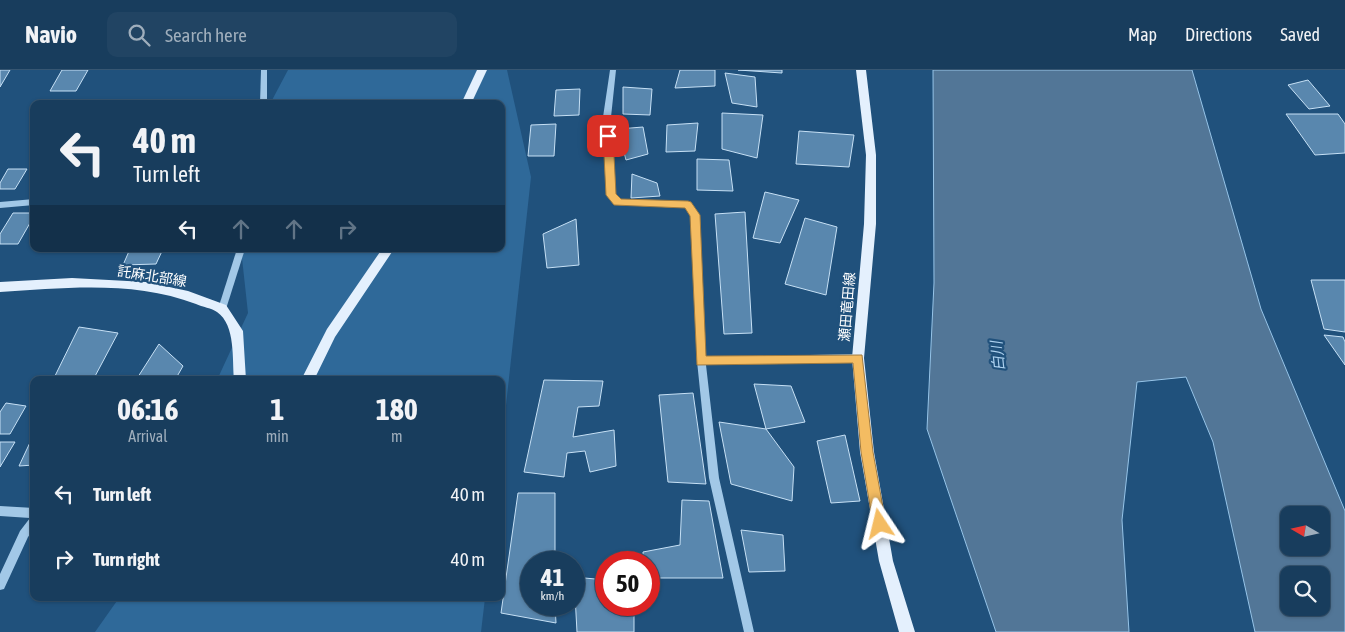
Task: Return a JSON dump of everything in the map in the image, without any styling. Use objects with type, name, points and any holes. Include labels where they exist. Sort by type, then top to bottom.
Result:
[{"type":"main road","points":[[468,100],[482,70]]},
{"type":"main road","name":"瀬田竜田線","points":[[861,70],[871,155],[870,224],[858,358],[867,452],[886,561],[908,632]]},
{"type":"main road","points":[[308,376],[331,332],[386,252]]},
{"type":"main road","name":"託麻北部線","points":[[0,288],[72,283],[146,287],[188,296],[222,309]]},
{"type":"main road","points":[[222,309],[237,331],[240,376]]},
{"type":"street","points":[[263,100],[264,70]]},
{"type":"street","points":[[613,70],[607,117],[611,195],[618,202],[688,205],[695,215],[701,361],[714,478],[749,632]]},
{"type":"street","points":[[0,205],[30,202]]},
{"type":"street","points":[[222,309],[240,252]]},
{"type":"street","points":[[701,361],[858,358]]},
{"type":"street","points":[[0,511],[30,513]]},
{"type":"street","points":[[0,586],[24,534],[30,526]]},
{"type":"shaded area","points":[[288,70],[507,70],[531,177],[505,414],[505,376],[219,376],[248,313],[241,252],[505,252],[505,100],[272,100]]},
{"type":"shaded area","points":[[117,601],[485,601],[481,632],[95,632]]},
{"type":"water","name":"白川","points":[[933,70],[1192,70],[1261,309],[1345,511],[1345,632],[1255,632],[1213,442],[1186,377],[1137,382],[1122,520],[1129,632],[996,632],[927,429],[934,283]]},
{"type":"building","points":[[0,70],[10,70],[0,87]]},
{"type":"building","points":[[62,70],[88,70],[76,91],[50,91]]},
{"type":"building","points":[[680,70],[715,70],[715,86],[675,88]]},
{"type":"building","points":[[738,70],[782,70],[782,73]]},
{"type":"building","points":[[725,73],[755,77],[757,107],[732,103]]},
{"type":"building","points":[[1308,80],[1330,106],[1309,109],[1288,85]]},
{"type":"building","points":[[623,87],[652,89],[650,115],[623,114]]},
{"type":"building","points":[[580,89],[579,115],[554,116],[556,90]]},
{"type":"building","points":[[722,113],[763,115],[757,158],[722,149]]},
{"type":"building","points":[[1286,114],[1338,114],[1345,124],[1345,153],[1315,155]]},
{"type":"building","points":[[698,123],[695,151],[666,152],[667,125]]},
{"type":"building","points":[[556,124],[554,156],[528,156],[531,125]]},
{"type":"building","points":[[643,127],[648,154],[626,160],[618,129]]},
{"type":"building","points":[[799,131],[854,135],[849,167],[796,164]]},
{"type":"building","points":[[697,159],[729,160],[733,191],[697,190]]},
{"type":"building","points":[[8,169],[27,169],[15,189],[0,189],[0,183]]},
{"type":"building","points":[[632,174],[657,183],[660,196],[631,198]]},
{"type":"building","points":[[765,192],[799,200],[780,243],[753,238]]},
{"type":"building","points":[[745,212],[752,333],[724,334],[715,214]]},
{"type":"building","points":[[13,213],[30,213],[30,223],[18,244],[0,244],[0,234]]},
{"type":"building","points":[[805,218],[837,227],[826,295],[785,284]]},
{"type":"building","points":[[576,219],[579,265],[547,268],[543,234]]},
{"type":"building","points":[[129,252],[162,252],[156,264],[123,265]]},
{"type":"building","points":[[1311,280],[1345,280],[1345,332],[1324,329]]},
{"type":"building","points":[[79,327],[118,333],[95,376],[55,376]]},
{"type":"building","points":[[1324,335],[1343,337],[1345,342],[1345,365]]},
{"type":"building","points":[[159,344],[183,366],[177,376],[139,376]]},
{"type":"building","points":[[544,380],[603,381],[599,406],[578,407],[573,437],[614,430],[616,466],[590,472],[585,451],[567,453],[564,477],[524,472]]},
{"type":"building","points":[[754,384],[791,386],[805,422],[766,429]]},
{"type":"building","points":[[693,393],[706,484],[668,482],[659,395]]},
{"type":"building","points":[[6,403],[26,406],[10,434],[0,434],[0,412]]},
{"type":"building","points":[[719,422],[766,429],[794,467],[792,501],[731,484]]},
{"type":"building","points":[[845,435],[860,501],[831,503],[817,441]]},
{"type":"building","points":[[0,442],[15,442],[0,467]]},
{"type":"building","points":[[30,443],[30,465],[19,466]]},
{"type":"building","points":[[518,493],[555,493],[555,551],[520,551],[520,616],[556,616],[556,623],[501,613],[503,601],[505,601],[505,585]]},
{"type":"building","points":[[682,500],[709,501],[723,578],[660,578],[660,551],[648,551],[680,545]]},
{"type":"building","points":[[741,530],[783,535],[785,571],[749,572]]},
{"type":"building","points":[[585,578],[595,579],[595,616],[634,616],[634,632],[577,632],[576,616],[585,616]]},
{"type":"route","points":[[608,136],[611,195],[618,202],[688,205],[695,215],[701,361],[858,358],[867,452],[880,524]]}]
